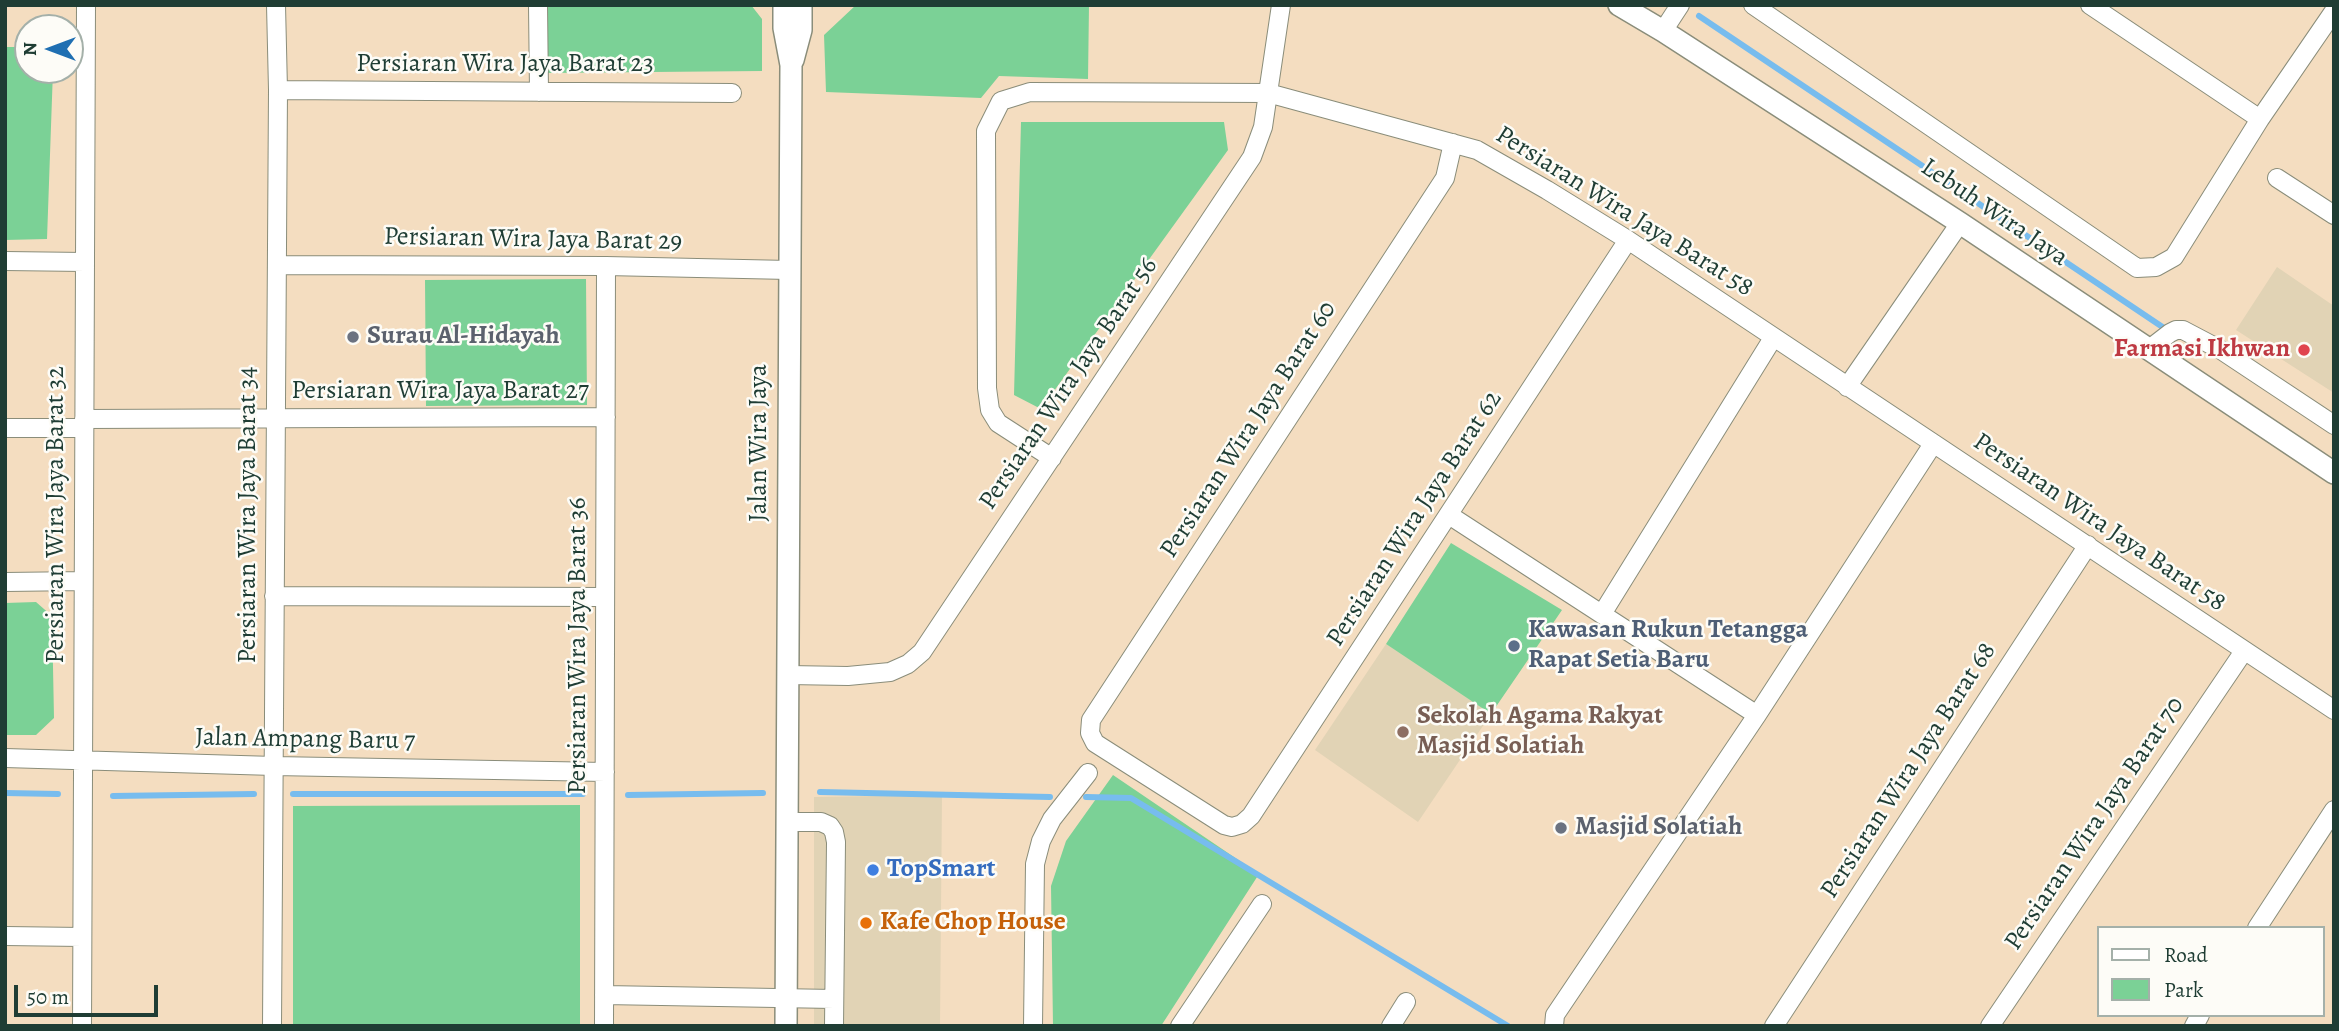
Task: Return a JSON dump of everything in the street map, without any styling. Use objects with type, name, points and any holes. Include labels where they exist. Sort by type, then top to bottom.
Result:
[{"type":"street","name":"Persiaran Wira Jaya Barat 32","points":[[82,1026],[86,5]]},
{"type":"street","name":"Persiaran Wira Jaya Barat 34","points":[[272,1026],[278,90],[276,5]]},
{"type":"street","points":[[538,5],[539,92]]},
{"type":"street","points":[[768,5],[792,29],[820,5]]},
{"type":"street","name":"Jalan Wira Jaya","points":[[784,5],[792,29]]},
{"type":"street","name":"Jalan Wira Jaya","points":[[786,1026],[791,65],[792,29],[801,5]]},
{"type":"street","name":"Persiaran Wira Jaya Barat 56","points":[[788,675],[871,675],[890,672],[908,664],[922,652],[1252,157],[1262,127],[1281,5]]},
{"type":"street","name":"Lebuh Wira Jaya","points":[[1619,5],[1960,223],[2334,473]]},
{"type":"street","points":[[1663,31],[1681,5]]},
{"type":"street","points":[[1753,5],[2137,268],[2156,267],[2174,257],[2260,119],[2334,11]]},
{"type":"street","points":[[2090,5],[2260,119]]},
{"type":"street","name":"Persiaran Wira Jaya Barat 23","points":[[278,90],[732,93]]},
{"type":"street","name":"Persiaran Wira Jaya Barat 58","points":[[1052,458],[998,423],[989,410],[986,131],[1001,101],[1030,92],[1268,93],[1478,150],[1628,240],[2334,710]]},
{"type":"street","name":"Persiaran Wira Jaya Barat 60","points":[[1242,824],[1232,827],[1223,825],[1096,743],[1090,733],[1091,720],[1445,178],[1453,143]]},
{"type":"street","points":[[2277,178],[2334,215]]},
{"type":"street","points":[[1847,387],[1960,223]]},
{"type":"street","name":"Persiaran Wira Jaya Barat 62","points":[[1242,824],[1251,816],[1628,240]]},
{"type":"street","points":[[5,261],[85,262]]},
{"type":"street","name":"Persiaran Wira Jaya Barat 29","points":[[277,265],[607,266],[789,270]]},
{"type":"street","name":"Persiaran Wira Jaya Barat 36","points":[[604,1026],[607,266]]},
{"type":"street","points":[[2148,350],[2170,333],[2183,330],[2221,350],[2334,425]]},
{"type":"street","points":[[1602,614],[1773,338]]},
{"type":"street","name":"Persiaran Wira Jaya Barat 27","points":[[5,428],[275,418],[606,417]]},
{"type":"street","points":[[1555,1020],[1933,444]]},
{"type":"street","points":[[1449,515],[1757,715]]},
{"type":"street","name":"Persiaran Wira Jaya Barat 68","points":[[1774,1026],[2088,545]]},
{"type":"street","points":[[5,582],[83,581]]},
{"type":"street","points":[[274,596],[605,597]]},
{"type":"street","name":"Persiaran Wira Jaya Barat 70","points":[[1990,1026],[2244,651]]},
{"type":"street","name":"Jalan Ampang Baru 7","points":[[5,758],[605,772]]},
{"type":"street","points":[[1033,1026],[1035,864],[1041,841],[1052,819],[1088,774]]},
{"type":"street","points":[[2258,926],[2334,810]]},
{"type":"street","points":[[787,821],[821,822],[830,826],[834,832],[834,1026]]},
{"type":"street","points":[[1180,1026],[1262,904]]},
{"type":"street","points":[[5,936],[82,937]]},
{"type":"street","points":[[604,995],[834,999]]},
{"type":"street","points":[[1391,1026],[1406,1002]]},
{"type":"shaded area","points":[[2277,267],[2334,306],[2334,393],[2236,330]]},
{"type":"shaded area","name":"Sekolah Agama Rakyat Masjid Solatiah","points":[[1386,644],[1491,714],[1418,822],[1315,750]]},
{"type":"shaded area","points":[[942,795],[940,1026],[814,1026],[814,797]]},
{"type":"green space","points":[[543,5],[751,5],[762,19],[762,71],[543,73]]},
{"type":"green space","points":[[856,5],[1089,5],[1088,79],[999,76],[981,98],[826,92],[824,35]]},
{"type":"green space","points":[[5,47],[14,47],[14,84],[53,84],[47,239],[5,240]]},
{"type":"green space","points":[[1021,122],[1224,122],[1228,150],[1041,409],[1014,395]]},
{"type":"green space","points":[[586,279],[587,405],[426,406],[425,280]]},
{"type":"green space","points":[[1451,543],[1562,610],[1491,714],[1386,644]]},
{"type":"green space","points":[[36,602],[52,616],[54,718],[36,735],[5,735],[5,603]]},
{"type":"green space","points":[[1113,775],[1259,874],[1161,1026],[1053,1026],[1051,886],[1066,841]]},
{"type":"green space","points":[[580,805],[580,1026],[293,1026],[293,806]]},
{"type":"waterway","points":[[1699,16],[2164,328]]},
{"type":"waterway","points":[[820,792],[1050,797]]},
{"type":"waterway","points":[[5,793],[58,794]]},
{"type":"waterway","points":[[628,795],[763,793]]},
{"type":"waterway","points":[[113,796],[254,794]]},
{"type":"waterway","points":[[293,794],[583,794]]},
{"type":"waterway","points":[[1086,797],[1131,798],[1508,1026]]},
{"type":"place","name":"Surau Al-Hidayah","points":[[353,337]]},
{"type":"place","name":"Farmasi Ikhwan","points":[[2304,350]]},
{"type":"place","name":"Kawasan Rukun Tetangga Rapat Setia Baru","points":[[1514,646]]},
{"type":"place","name":"Sekolah Agama Rakyat Masjid Solatiah","points":[[1403,732]]},
{"type":"place","name":"Masjid Solatiah","points":[[1561,828]]},
{"type":"place","name":"TopSmart","points":[[873,870]]},
{"type":"place","name":"Kafe Chop House","points":[[866,923]]}]
